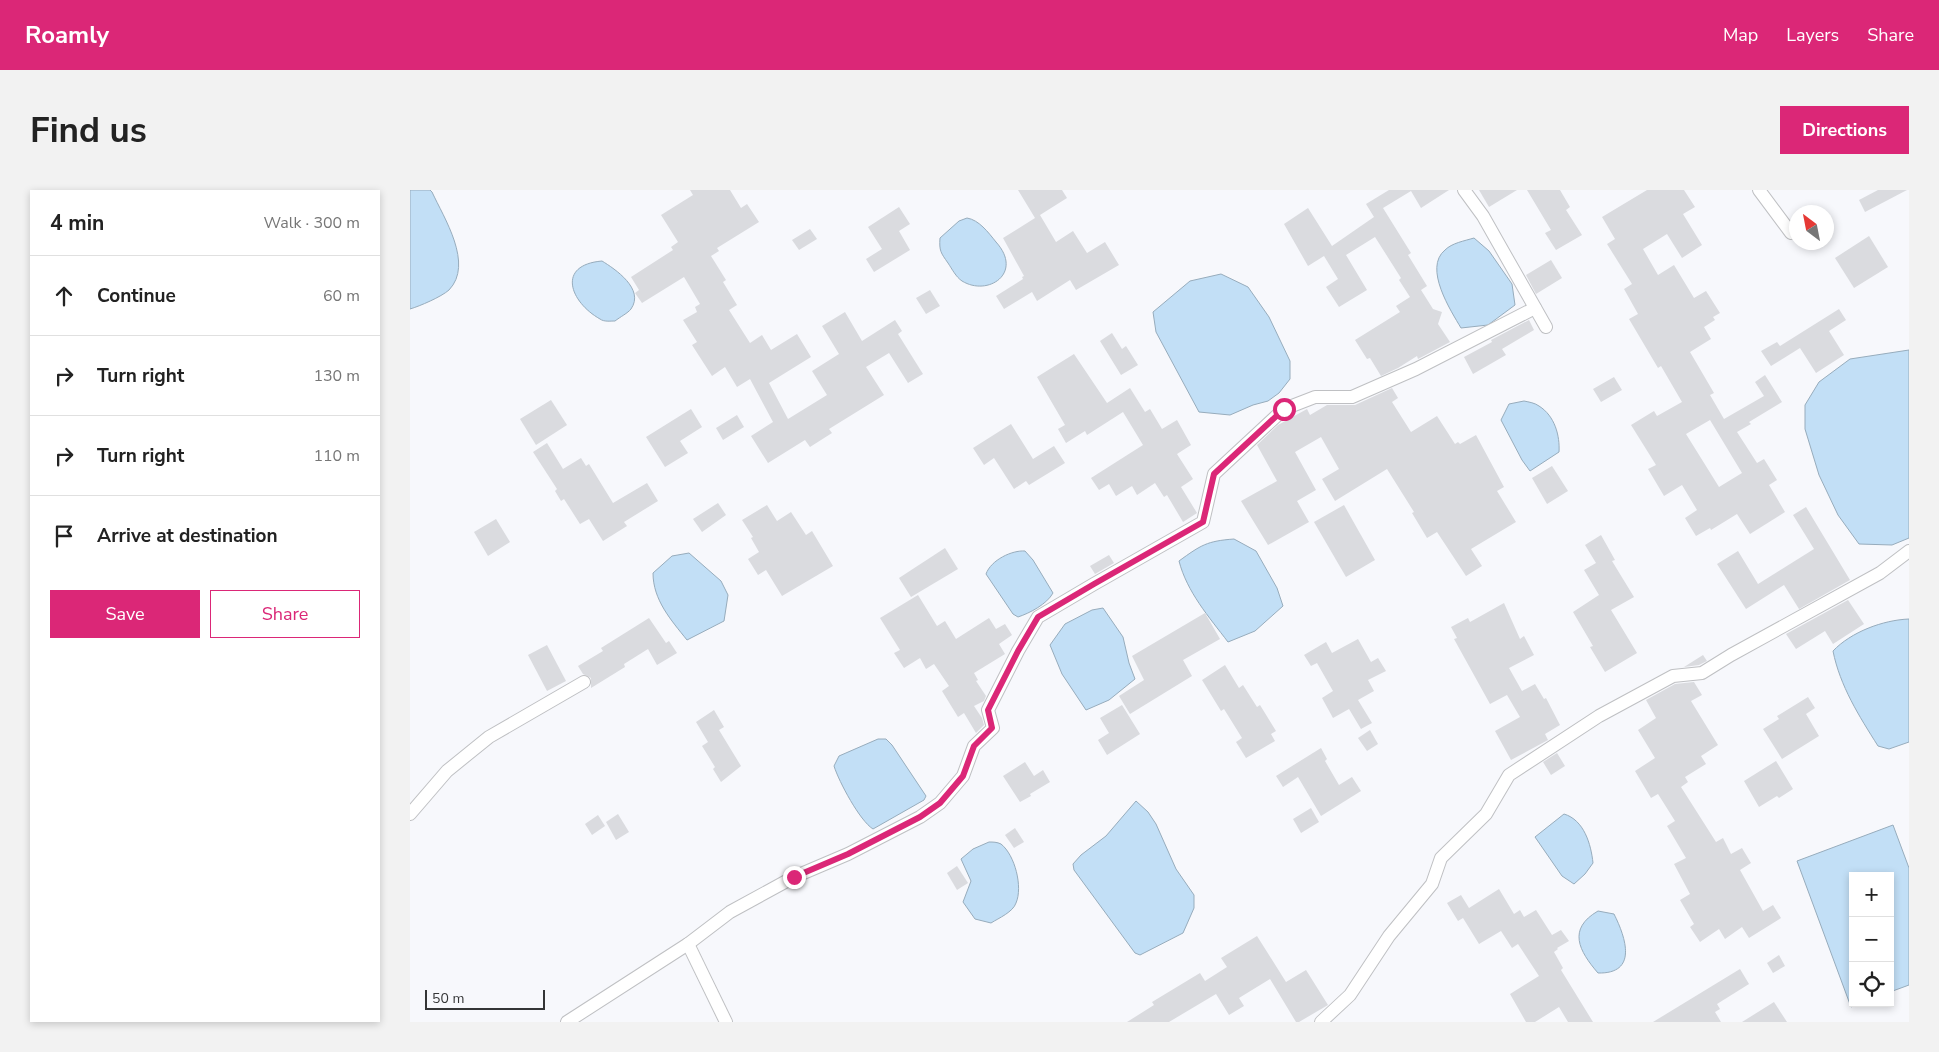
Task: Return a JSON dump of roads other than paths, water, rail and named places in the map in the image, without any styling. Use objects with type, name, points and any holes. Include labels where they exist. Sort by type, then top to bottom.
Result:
[{"type":"street","points":[[1464,190],[1483,216],[1546,328]]},
{"type":"street","points":[[1759,190],[1789,232]]},
{"type":"street","points":[[567,1022],[688,944],[730,912],[794,877],[848,854],[920,817],[940,803],[963,776],[974,746],[992,728],[988,710],[1018,651],[1038,617],[1203,522],[1214,474],[1284,409],[1315,397],[1352,397],[1416,369],[1535,308]]},
{"type":"street","points":[[1321,1022],[1350,995],[1390,936],[1432,884],[1441,858],[1486,814],[1509,775],[1600,716],[1673,676],[1702,673],[1880,573],[1909,551]]},
{"type":"street","points":[[410,814],[447,771],[489,737],[584,682]]},
{"type":"street","points":[[688,944],[726,1022]]},
{"type":"water","points":[[410,190],[430,190],[432,192],[454,241],[459,267],[456,279],[449,290],[430,301],[410,309]]},
{"type":"water","points":[[967,218],[983,227],[1004,253],[1006,263],[1004,272],[992,284],[972,285],[962,281],[954,273],[941,252],[940,238],[959,221]]},
{"type":"water","points":[[1474,238],[1489,251],[1512,284],[1515,305],[1488,325],[1461,328],[1441,289],[1437,267],[1439,258],[1445,250],[1458,242]]},
{"type":"water","points":[[602,261],[627,280],[634,294],[634,302],[631,309],[615,321],[603,321],[590,312],[575,294],[572,285],[573,277],[578,269],[587,264]]},
{"type":"water","points":[[1221,274],[1248,287],[1269,317],[1290,361],[1290,379],[1279,393],[1268,401],[1230,415],[1199,412],[1156,332],[1153,312],[1190,281]]},
{"type":"water","points":[[1909,350],[1909,538],[1892,545],[1859,544],[1838,515],[1819,475],[1805,429],[1805,405],[1819,382],[1850,359]]},
{"type":"water","points":[[1524,401],[1537,405],[1549,415],[1559,439],[1559,452],[1530,471],[1522,460],[1501,420],[1509,404]]},
{"type":"water","points":[[1234,539],[1256,551],[1277,588],[1283,606],[1255,631],[1228,642],[1193,594],[1179,561],[1205,545]]},
{"type":"water","points":[[1025,551],[1033,560],[1053,593],[1038,608],[1018,617],[1013,614],[986,574],[992,564],[1002,557],[1014,552]]},
{"type":"water","points":[[689,553],[721,581],[728,595],[724,621],[687,640],[664,609],[656,592],[653,573],[672,556]]},
{"type":"water","points":[[1103,608],[1123,637],[1135,679],[1109,700],[1086,710],[1062,674],[1050,645],[1065,624],[1092,610]]},
{"type":"water","points":[[1909,619],[1909,742],[1889,749],[1878,746],[1857,712],[1845,689],[1833,651],[1849,638],[1868,628]]},
{"type":"water","points":[[878,739],[886,739],[892,745],[926,796],[924,800],[873,829],[862,818],[850,801],[834,766],[839,756]]},
{"type":"water","points":[[1136,801],[1148,812],[1156,824],[1176,869],[1194,895],[1194,908],[1183,933],[1140,955],[1135,953],[1074,870],[1073,864],[1081,855],[1106,836]]},
{"type":"water","points":[[1564,814],[1571,817],[1581,827],[1588,841],[1593,863],[1574,884],[1562,876],[1535,837]]},
{"type":"water","points":[[1893,825],[1909,868],[1909,985],[1894,991],[1894,872],[1849,872],[1849,1002],[1797,861]]},
{"type":"water","points":[[989,842],[1001,844],[1006,849],[1014,863],[1019,889],[1016,903],[1012,909],[991,923],[975,919],[963,902],[971,881],[961,859],[973,849]]},
{"type":"water","points":[[1598,911],[1614,914],[1625,943],[1624,961],[1619,968],[1611,972],[1598,973],[1586,957],[1579,940],[1582,925]]}]
